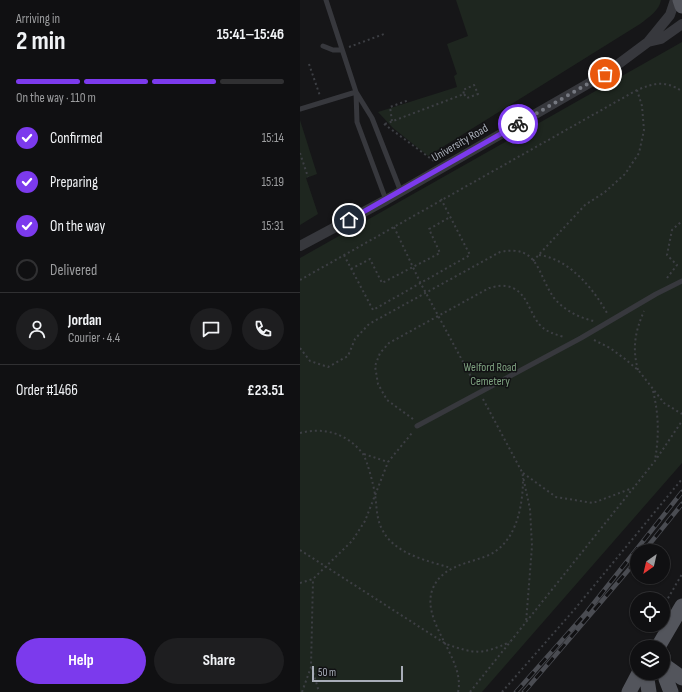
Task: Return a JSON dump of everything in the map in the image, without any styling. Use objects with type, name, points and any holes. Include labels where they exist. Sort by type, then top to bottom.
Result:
[{"type":"main road","points":[[680,0],[682,6]]},
{"type":"main road","points":[[667,640],[682,606]]},
{"type":"main road","points":[[670,662],[682,678]]},
{"type":"main road","points":[[629,692],[635,680]]},
{"type":"main road","points":[[647,680],[649,692]]},
{"type":"main road","points":[[666,680],[671,692]]},
{"type":"street","name":"University Road","points":[[300,246],[401,192],[605,74],[648,42],[670,15],[675,0]]},
{"type":"street","name":"University Road","points":[[648,42],[661,39],[680,28]]},
{"type":"lane","points":[[326,0],[356,92],[368,112],[401,192]]},
{"type":"lane","points":[[323,46],[333,50],[342,50]]},
{"type":"lane","points":[[300,109],[356,92]]},
{"type":"lane","points":[[356,92],[357,122],[386,200]]},
{"type":"lane","points":[[417,426],[581,338],[656,294],[682,281]]},
{"type":"path","points":[[342,50],[384,34]]},
{"type":"path","points":[[309,64],[322,102]]},
{"type":"path","points":[[300,280],[441,199],[637,90],[657,82],[674,86],[682,91]]},
{"type":"path","points":[[474,85],[478,94],[467,98],[464,94],[463,90],[474,85]]},
{"type":"path","points":[[533,261],[585,205],[605,192],[625,174],[639,154],[644,130],[642,106],[637,90]]},
{"type":"path","points":[[385,124],[464,94]]},
{"type":"path","points":[[392,122],[390,107],[409,100]]},
{"type":"path","points":[[368,112],[443,168]]},
{"type":"path","points":[[300,153],[308,177]]},
{"type":"path","points":[[344,255],[372,310],[470,255],[441,199]]},
{"type":"path","points":[[351,270],[370,259],[382,283],[440,253],[429,229],[450,217]]},
{"type":"path","points":[[656,294],[677,265],[667,255],[672,230],[682,221]]},
{"type":"path","points":[[394,227],[420,282],[522,472],[530,509],[532,546],[526,623]]},
{"type":"path","points":[[300,348],[310,361],[328,367],[348,356],[355,339],[369,324],[500,252],[513,250],[523,252],[533,261],[554,298],[565,308],[578,316],[592,321],[610,321],[598,298],[580,277],[565,265],[548,256],[539,255]]},
{"type":"path","points":[[300,583],[313,579],[352,541],[365,520],[388,462],[417,426],[412,417],[387,400],[378,384],[375,366],[380,352],[389,343],[489,288],[506,286],[519,291],[528,300],[532,312],[540,325],[551,333],[566,338],[581,338],[598,341],[610,348],[639,371]]},
{"type":"path","points":[[649,298],[634,340],[634,355],[639,371],[652,390],[664,403],[682,414]]},
{"type":"path","points":[[652,390],[657,407],[658,424],[658,442],[655,461]]},
{"type":"path","points":[[470,692],[655,461],[682,421]]},
{"type":"path","points":[[300,433],[313,429],[333,431],[346,438],[363,454],[388,462]]},
{"type":"path","points":[[363,454],[375,494],[377,513],[383,530],[391,541],[404,550],[425,560],[452,568]]},
{"type":"path","points":[[522,472],[556,497],[593,503],[632,488]]},
{"type":"path","points":[[458,692],[460,683],[446,644],[434,619],[430,598],[433,587],[452,568],[485,557],[498,550],[510,536],[518,518],[523,495],[522,472]]},
{"type":"path","points":[[502,692],[574,610],[682,479]]},
{"type":"path","points":[[300,550],[446,644],[470,652],[491,651],[511,642]]},
{"type":"path","points":[[670,595],[682,574]]},
{"type":"path","points":[[302,692],[311,667],[313,579]]},
{"type":"path","points":[[311,667],[319,692]]},
{"type":"green space","points":[[456,0],[661,0],[656,11],[640,24],[428,156],[393,128],[378,112],[457,87],[454,76],[457,74],[447,44],[468,36]]},
{"type":"green space","name":"Welford Road Cemetery","points":[[682,42],[682,463],[482,692],[300,692],[300,258]]},
{"type":"green space","points":[[300,120],[317,174],[306,178],[318,214],[300,225]]},
{"type":"railway","points":[[516,692],[586,613],[682,492]]},
{"type":"railway","points":[[650,544],[682,504]]},
{"type":"railway","points":[[524,692],[630,568]]},
{"type":"way so far","points":[[518,124],[605,74]]},
{"type":"route","points":[[349,220],[518,124]]}]
